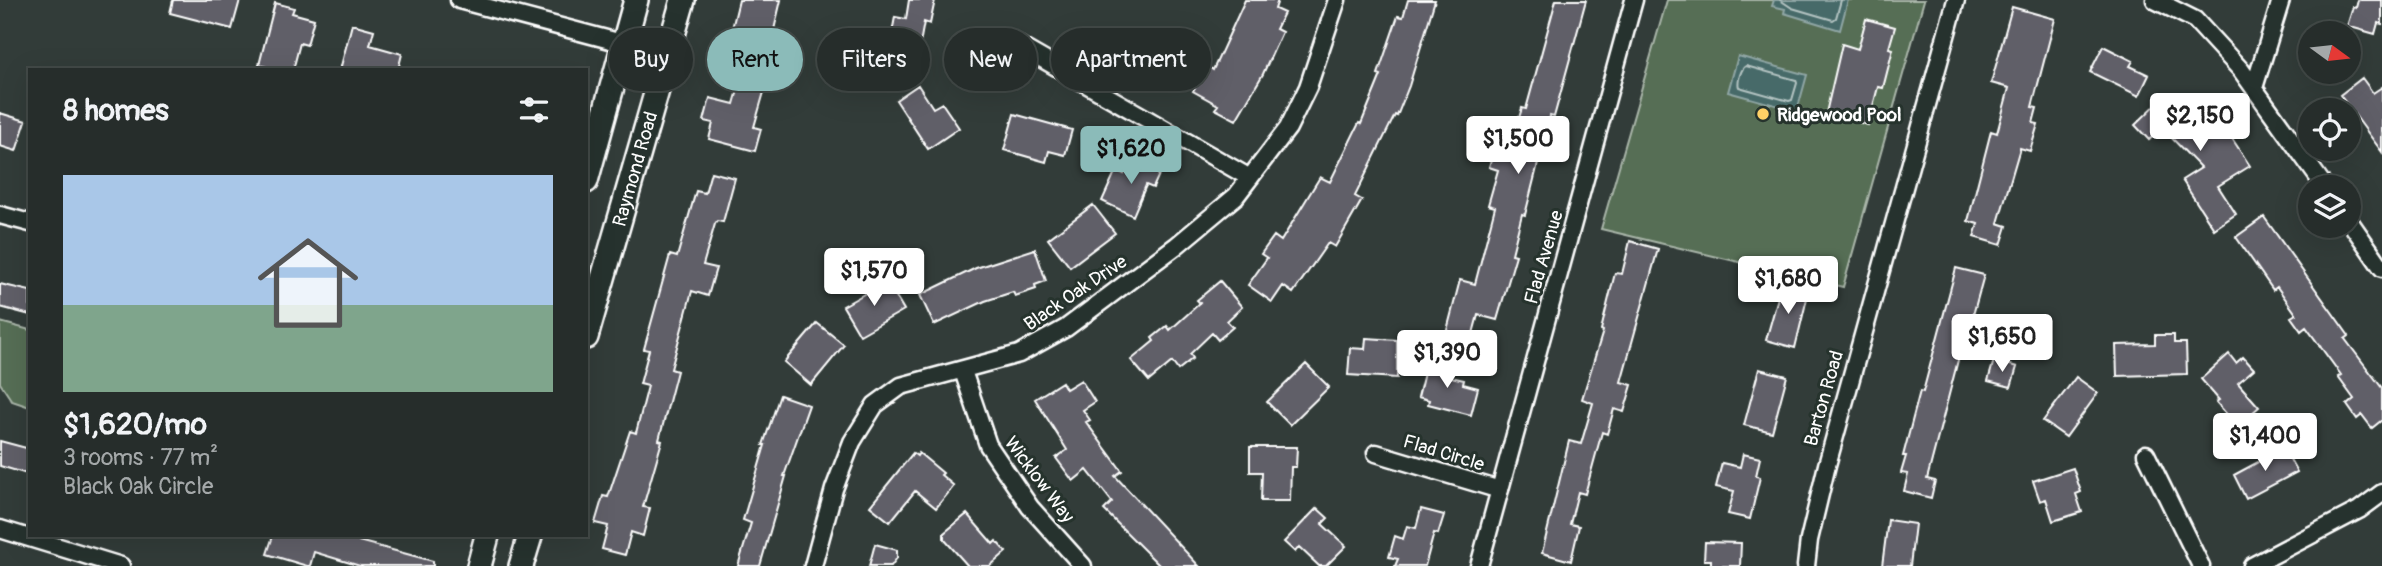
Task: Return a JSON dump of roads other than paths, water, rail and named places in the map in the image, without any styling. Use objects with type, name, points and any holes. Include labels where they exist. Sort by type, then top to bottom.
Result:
[{"type":"main road","points":[[628,28],[636,0]]},
{"type":"main road","name":"Raymond Road","points":[[675,28],[683,0]]},
{"type":"main road","points":[[588,174],[611,91]]},
{"type":"main road","name":"Raymond Road","points":[[588,330],[657,91]]},
{"type":"main road","points":[[479,566],[487,537]]},
{"type":"main road","points":[[521,566],[530,537]]},
{"type":"street","points":[[459,0],[609,40]]},
{"type":"street","name":"Black Oak Drive","points":[[813,566],[834,489],[852,442],[875,405],[901,386],[1019,354],[1066,328],[1176,246],[1236,196],[1287,128],[1308,87],[1337,0]]},
{"type":"street","name":"Flad Avenue","points":[[1479,566],[1634,0]]},
{"type":"street","name":"Barton Road","points":[[1806,566],[1809,540],[1827,465],[1956,0]]},
{"type":"street","points":[[2155,0],[2195,20],[2241,70],[2316,175]]},
{"type":"street","points":[[2254,88],[2281,0]]},
{"type":"street","points":[[1037,56],[1250,178]]},
{"type":"street","points":[[0,215],[28,222]]},
{"type":"street","points":[[2361,238],[2382,268]]},
{"type":"street","name":"Wicklow Way","points":[[963,371],[988,446],[1030,507],[1083,566]]},
{"type":"street","name":"Flad Circle","points":[[1376,453],[1500,490]]},
{"type":"street","points":[[2146,454],[2201,566]]},
{"type":"street","points":[[2252,566],[2359,510],[2382,493]]},
{"type":"street","points":[[0,529],[121,566]]},
{"type":"water","points":[[1774,0],[1848,0],[1840,30],[1784,13],[1785,9],[1772,6]]},
{"type":"water","points":[[1738,56],[1807,75],[1797,111],[1728,92]]},
{"type":"place","name":"Ridgewood Pool","points":[[1763,114]]}]
